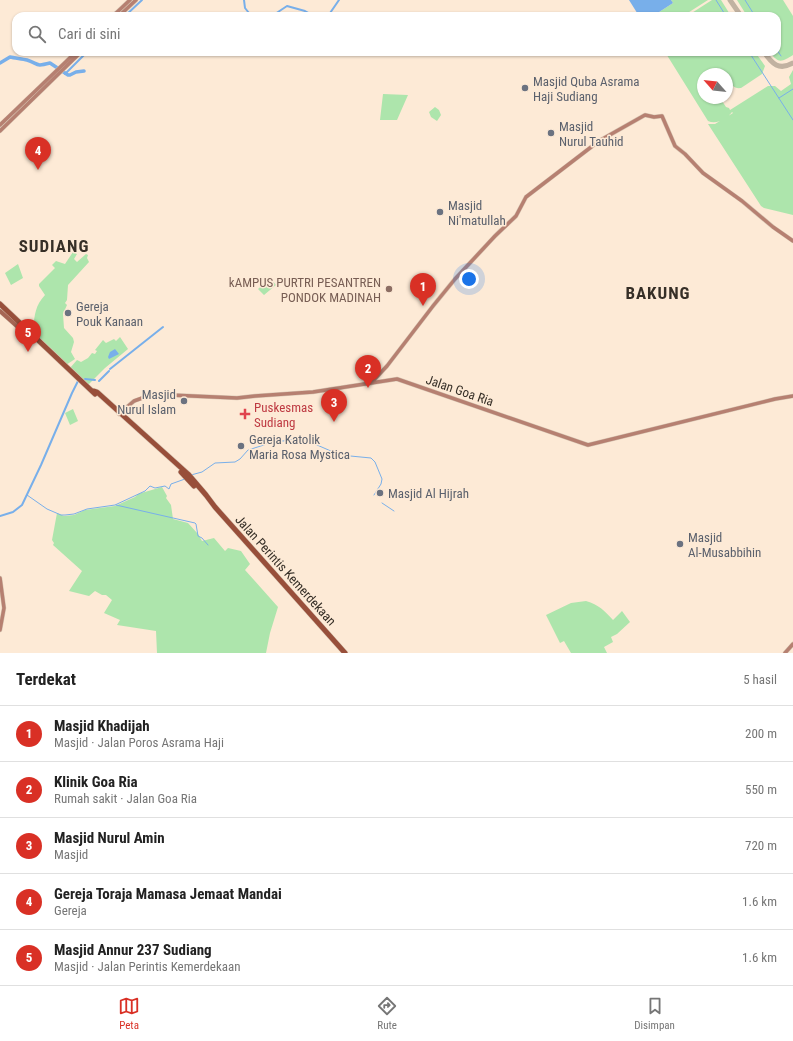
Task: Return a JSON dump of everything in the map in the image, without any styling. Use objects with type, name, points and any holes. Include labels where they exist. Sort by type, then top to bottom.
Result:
[{"type":"highway","name":"Jalan Perintis Kemerdekaan","points":[[0,303],[32,336]]},
{"type":"highway","name":"Jalan Perintis Kemerdekaan","points":[[0,310],[38,341],[182,472],[345,653]]},
{"type":"main road","points":[[117,12],[130,0]]},
{"type":"main road","points":[[123,12],[136,0]]},
{"type":"main road","points":[[0,131],[72,56]]},
{"type":"main road","points":[[0,125],[76,56]]},
{"type":"main road","points":[[371,383],[387,366],[454,279],[516,216],[525,198],[598,141],[645,115],[654,117],[662,116],[675,146],[703,173],[793,241]]},
{"type":"main road","name":"Jalan Goa Ria","points":[[120,414],[134,401],[146,396],[170,395],[237,398],[313,392],[399,379],[588,445],[775,398],[793,396]]},
{"type":"main road","points":[[0,578],[4,608],[0,630]]},
{"type":"main road","points":[[787,653],[793,644]]},
{"type":"main road","points":[[787,653],[793,647]]},
{"type":"green space","points":[[671,0],[708,0],[689,12],[659,12],[673,3]]},
{"type":"green space","points":[[712,0],[721,0],[728,12],[693,12]]},
{"type":"green space","points":[[737,0],[783,0],[793,16],[793,55],[780,61],[775,59],[773,56],[781,56],[781,12],[744,12]]},
{"type":"green space","points":[[667,56],[758,56],[765,66],[762,74],[741,88],[733,86],[733,68],[697,68],[697,103]]},
{"type":"green space","points":[[793,70],[793,215],[761,206],[708,124],[715,124],[720,121],[708,121],[697,104],[724,104],[730,110],[768,86],[775,86],[781,91],[791,84],[789,77]]},
{"type":"green space","points":[[383,94],[408,95],[397,120],[380,120]]},
{"type":"green space","points":[[435,107],[439,110],[441,115],[437,121],[431,117],[429,112]]},
{"type":"green space","points":[[73,252],[77,254],[74,259],[77,262],[86,254],[88,255],[87,258],[89,262],[68,285],[67,300],[65,303],[67,305],[63,314],[64,328],[73,338],[74,342],[71,352],[75,359],[66,365],[33,334],[35,331],[33,328],[37,307],[45,295],[39,284],[55,268],[52,265],[56,261],[65,264]]},
{"type":"green space","points":[[18,264],[23,278],[11,285],[5,273]]},
{"type":"green space","points":[[270,278],[276,285],[264,295],[258,289]]},
{"type":"green space","points":[[120,337],[128,349],[105,368],[88,385],[70,368],[77,360],[81,362],[88,358],[92,353],[95,354],[97,351],[95,350],[103,340],[106,343],[114,339],[116,341]]},
{"type":"green space","points":[[73,409],[78,421],[70,425],[65,413]]},
{"type":"green space","points":[[162,487],[167,496],[166,498],[171,505],[173,519],[188,523],[202,541],[214,538],[225,551],[228,548],[241,551],[250,564],[245,570],[278,607],[266,653],[157,653],[156,631],[117,625],[120,620],[104,613],[112,600],[106,595],[102,595],[95,591],[89,596],[69,591],[82,571],[53,545],[54,543],[52,540],[57,513],[64,516],[74,515],[85,510],[115,506],[135,497],[138,494]]},
{"type":"green space","points":[[586,601],[601,608],[613,620],[622,611],[630,622],[617,634],[611,637],[613,642],[604,647],[607,653],[571,653],[564,641],[560,643],[546,615],[571,603]]},
{"type":"water","points":[[629,0],[671,0],[673,3],[659,12],[636,12]]},
{"type":"water","points":[[115,349],[119,354],[109,359],[108,357],[110,352]]},
{"type":"waterway","points":[[129,12],[142,0]]},
{"type":"waterway","points":[[244,0],[245,8],[248,12]]},
{"type":"waterway","points":[[331,12],[339,0]]},
{"type":"waterway","points":[[716,0],[724,12]]},
{"type":"waterway","points":[[745,0],[752,12]]},
{"type":"waterway","points":[[278,12],[287,6],[307,12]]},
{"type":"waterway","points":[[65,74],[83,56]]},
{"type":"waterway","points":[[752,56],[793,120]]},
{"type":"waterway","points":[[0,63],[10,57],[27,60],[39,65],[50,63],[68,75],[84,71]]},
{"type":"waterway","points":[[779,98],[793,89]]},
{"type":"waterway","points":[[110,369],[163,327]]},
{"type":"waterway","points":[[99,381],[109,371]]},
{"type":"waterway","points":[[85,379],[95,380]]},
{"type":"waterway","points":[[0,516],[13,512],[22,505],[78,381]]},
{"type":"waterway","points":[[191,475],[202,472],[215,463],[235,462],[248,450],[264,445],[272,440],[283,441],[301,438],[340,455],[371,458],[375,462],[382,479],[381,484],[374,495]]},
{"type":"waterway","points":[[27,495],[47,509],[61,515],[65,515],[74,514],[87,509],[115,505],[145,491],[150,486],[155,488],[165,486],[169,489],[171,484],[185,479]]},
{"type":"waterway","points":[[382,503],[394,511]]},
{"type":"waterway","points":[[116,505],[195,523],[198,536],[208,545]]},
{"type":"taxiway","points":[[730,0],[738,12]]},
{"type":"taxiway","points":[[767,56],[776,65],[784,66],[793,63]]},
{"type":"place","name":"Masjid Quba Asrama Haji Sudiang","points":[[525,88]]},
{"type":"place","name":"Masjid Nurul Tauhid","points":[[551,133]]},
{"type":"place","name":"Gereja Toraja Mamasa Jemaat Mandai","points":[[38,170]]},
{"type":"place","name":"Masjid Ni'matullah","points":[[440,212]]},
{"type":"place","name":"kAMPUS PURTRI PESANTREN PONDOK MADINAH","points":[[389,289]]},
{"type":"place","name":"Masjid Khadijah","points":[[423,306]]},
{"type":"place","name":"Gereja Pouk Kanaan","points":[[68,313]]},
{"type":"place","name":"Masjid Annur 237 Sudiang","points":[[28,352]]},
{"type":"place","name":"Klinik Goa Ria","points":[[368,388]]},
{"type":"place","name":"Masjid Nurul Islam","points":[[184,401]]},
{"type":"place","name":"Puskesmas Sudiang","points":[[245,414]]},
{"type":"place","name":"Masjid Nurul Amin","points":[[334,422]]},
{"type":"place","name":"Gereja Katolik Maria Rosa Mystica","points":[[241,446]]},
{"type":"place","name":"Masjid Al Hijrah","points":[[380,493]]},
{"type":"place","name":"Masjid Al-Musabbihin","points":[[680,544]]},
{"type":"district","name":"SUDIANG","points":[[54,246]]},
{"type":"district","name":"BAKUNG","points":[[658,293]]}]
